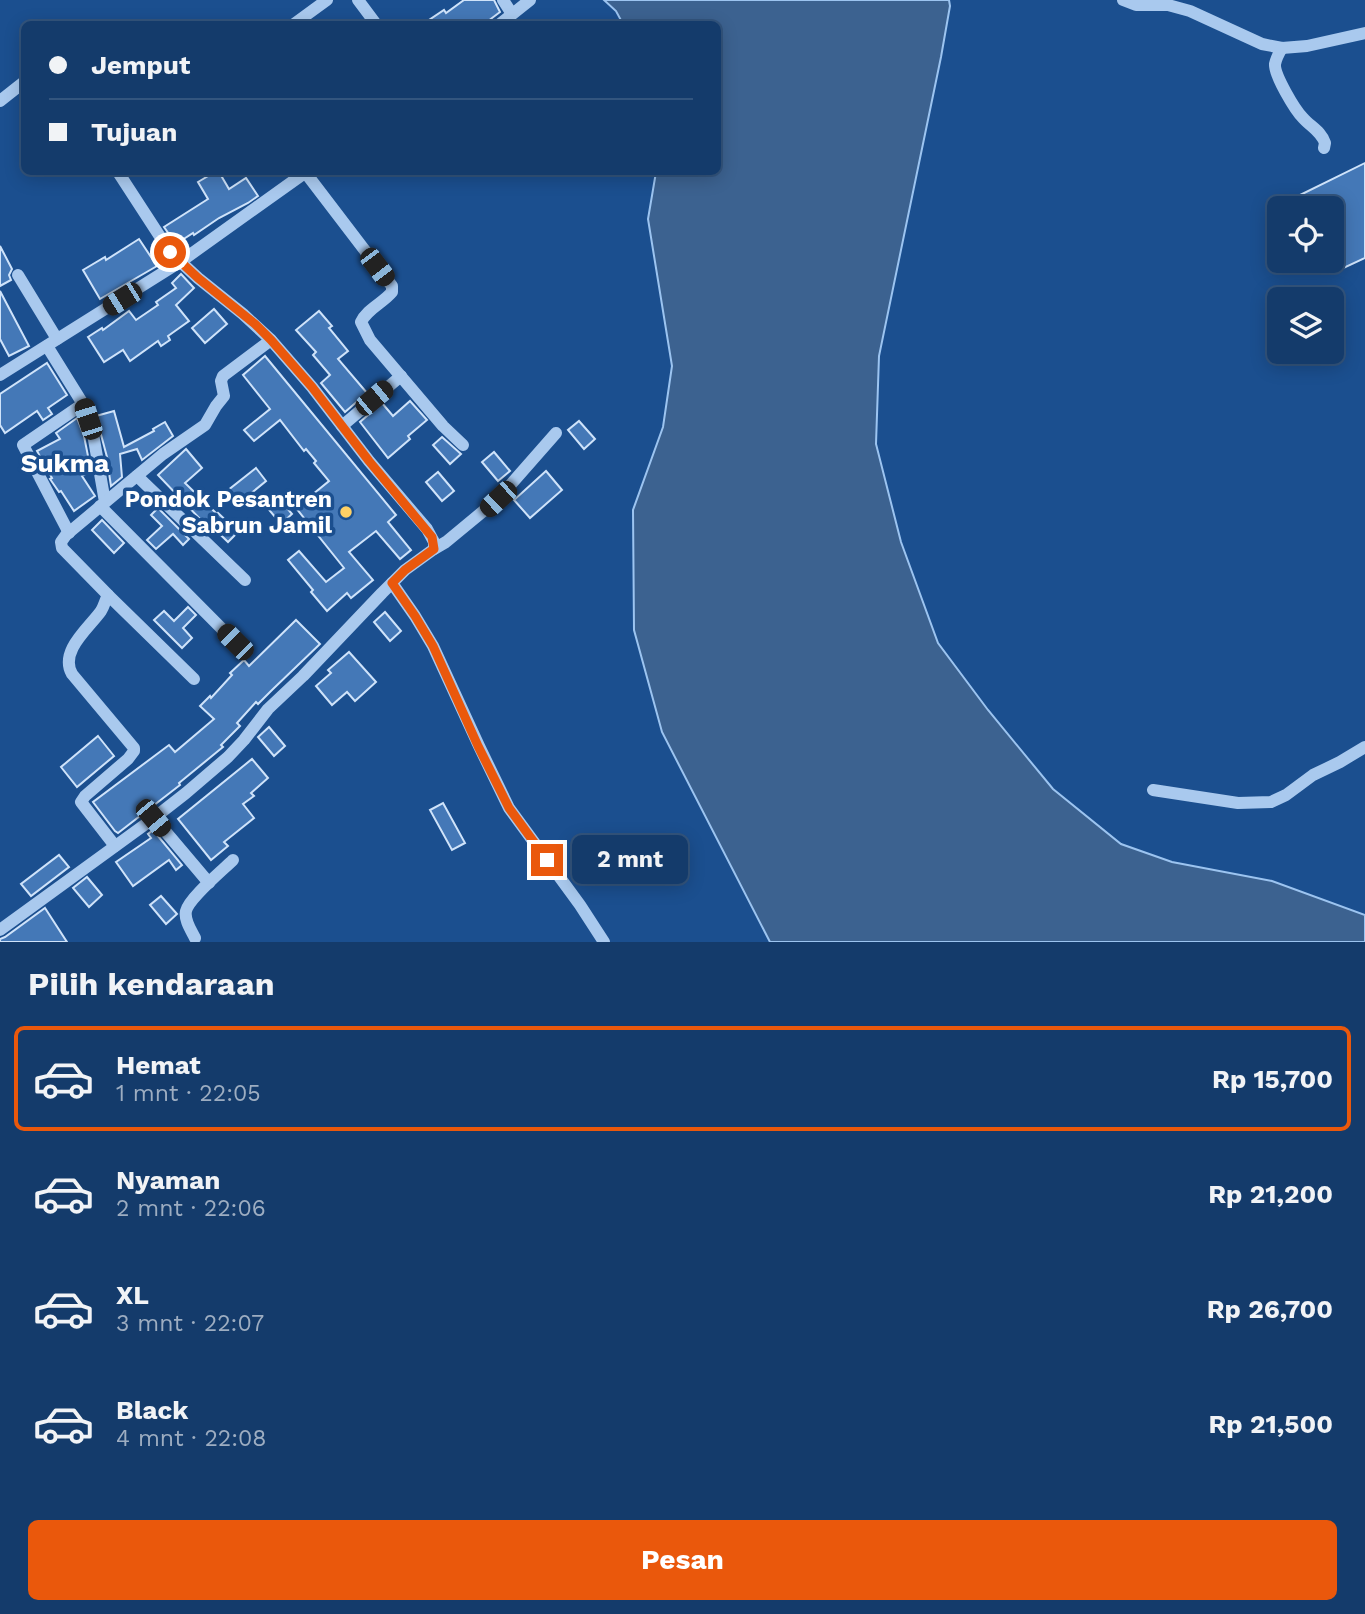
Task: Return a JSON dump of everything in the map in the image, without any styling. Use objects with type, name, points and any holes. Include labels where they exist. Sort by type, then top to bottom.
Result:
[{"type":"street","points":[[298,21],[327,0]]},
{"type":"street","points":[[358,0],[374,21]]},
{"type":"street","points":[[503,0],[512,14]]},
{"type":"street","points":[[503,21],[530,0]]},
{"type":"street","points":[[1123,0],[1136,5],[1168,5],[1190,11],[1262,44],[1282,48],[1307,46],[1365,33]]},
{"type":"street","points":[[1282,48],[1275,61],[1275,69],[1293,105],[1323,137],[1324,148]]},
{"type":"street","points":[[0,101],[21,84]]},
{"type":"street","points":[[120,175],[162,241],[180,262],[249,319],[312,387],[427,529],[434,542],[434,549]]},
{"type":"street","points":[[0,375],[180,262],[297,175]]},
{"type":"street","points":[[299,175],[391,286],[392,292],[363,317],[361,322],[370,340],[443,426],[463,445]]},
{"type":"street","points":[[18,275],[83,404],[93,433],[102,504],[235,642]]},
{"type":"street","points":[[194,680],[62,548],[61,542],[163,454],[205,425],[224,396],[221,381],[223,376],[271,340]]},
{"type":"street","points":[[342,426],[401,376]]},
{"type":"street","points":[[69,533],[23,445],[83,404]]},
{"type":"street","points":[[0,930],[186,793],[228,757],[268,709],[405,570],[452,537],[498,499],[556,433]]},
{"type":"street","points":[[137,476],[245,580]]},
{"type":"street","points":[[392,583],[433,646],[509,808],[604,942]]},
{"type":"street","points":[[108,595],[103,608],[74,644],[68,664],[72,674],[134,748],[128,760],[81,802],[115,846]]},
{"type":"street","points":[[1153,790],[1238,803],[1271,802],[1365,747]]},
{"type":"street","points":[[153,818],[209,883]]},
{"type":"street","points":[[195,938],[189,926],[187,909],[233,860]]},
{"type":"water","points":[[604,0],[949,0],[941,57],[879,356],[876,444],[901,542],[938,643],[988,710],[1053,789],[1121,844],[1172,862],[1272,881],[1365,915],[1365,942],[770,942],[662,732],[634,630],[633,510],[663,427],[672,366],[648,219],[655,175],[721,175],[721,21],[621,21],[616,11]]},
{"type":"building","points":[[464,0],[494,0],[500,12],[488,21],[428,21],[444,10],[446,13]]},
{"type":"building","points":[[1365,163],[1365,258],[1344,268],[1344,196],[1298,196]]},
{"type":"building","points":[[210,175],[221,175],[229,189],[246,178],[258,196],[176,244],[164,227],[208,199],[198,182]]},
{"type":"building","points":[[139,239],[157,266],[100,299],[83,270],[105,257],[106,260]]},
{"type":"building","points":[[0,246],[12,269],[9,275],[11,280],[0,286]]},
{"type":"building","points":[[181,274],[194,288],[176,305],[189,321],[168,336],[170,340],[161,346],[158,341],[130,361],[123,350],[104,362],[88,337],[102,328],[103,330],[129,311],[136,320],[176,288],[172,283]]},
{"type":"building","points":[[0,291],[29,346],[9,356],[0,339]]},
{"type":"building","points":[[214,309],[227,324],[205,343],[192,328]]},
{"type":"building","points":[[319,311],[348,351],[338,359],[367,393],[345,412],[321,383],[330,375],[313,355],[316,352],[296,330]]},
{"type":"building","points":[[265,356],[396,515],[388,522],[411,550],[400,559],[376,531],[349,552],[373,580],[351,598],[347,593],[327,611],[288,560],[299,551],[326,582],[344,568],[296,508],[329,481],[314,463],[316,461],[306,449],[304,451],[280,420],[254,441],[244,430],[270,409],[243,375]]},
{"type":"building","points":[[47,363],[67,395],[48,408],[52,414],[43,420],[37,411],[5,433],[0,425],[0,394]]},
{"type":"building","points":[[410,401],[427,420],[388,458],[360,422],[382,403],[393,416]]},
{"type":"building","points":[[114,411],[124,447],[165,422],[173,436],[142,460],[137,449],[120,454],[122,477],[111,486],[111,472],[96,416]]},
{"type":"building","points":[[77,418],[84,436],[91,471],[82,476],[95,496],[74,511],[50,479],[52,478],[37,451],[60,439],[56,433]]},
{"type":"building","points":[[579,421],[595,439],[584,449],[568,430]]},
{"type":"building","points":[[442,437],[461,454],[450,464],[433,445]]},
{"type":"building","points":[[186,449],[202,468],[185,483],[238,532],[228,542],[204,519],[202,521],[158,475]]},
{"type":"building","points":[[494,452],[510,471],[498,481],[482,462]]},
{"type":"building","points":[[256,468],[266,481],[238,504],[227,491]]},
{"type":"building","points":[[546,471],[562,490],[530,518],[514,500]]},
{"type":"building","points":[[438,472],[454,491],[442,501],[426,482]]},
{"type":"building","points":[[276,495],[292,514],[281,524],[265,505]]},
{"type":"building","points":[[158,508],[189,539],[183,545],[173,534],[156,549],[147,540],[162,526],[151,515]]},
{"type":"building","points":[[102,520],[124,543],[114,553],[92,530]]},
{"type":"building","points":[[188,607],[196,615],[183,628],[192,638],[182,648],[154,620],[164,611],[174,621]]},
{"type":"building","points":[[385,612],[401,631],[390,641],[374,622]]},
{"type":"building","points":[[296,620],[320,644],[258,704],[256,702],[237,723],[240,726],[221,745],[223,747],[179,783],[180,785],[118,833],[115,831],[93,802],[169,745],[175,752],[214,719],[200,706],[210,696],[211,698],[244,660],[249,666]]},
{"type":"building","points":[[349,652],[376,682],[355,701],[347,692],[332,705],[316,686],[331,673],[328,670]]},
{"type":"building","points":[[269,727],[285,746],[274,756],[258,737]]},
{"type":"building","points":[[98,736],[114,756],[77,787],[61,767]]},
{"type":"building","points":[[252,759],[268,778],[251,793],[254,796],[243,804],[254,818],[224,842],[228,846],[211,860],[178,819]]},
{"type":"building","points":[[443,803],[465,843],[452,850],[430,810]]},
{"type":"building","points":[[153,830],[182,865],[176,870],[169,860],[133,886],[116,862],[151,838],[148,834]]},
{"type":"building","points":[[59,855],[69,867],[31,896],[21,884]]},
{"type":"building","points":[[87,877],[102,895],[89,907],[73,888]]},
{"type":"building","points":[[161,896],[177,914],[166,924],[150,905]]},
{"type":"building","points":[[45,908],[67,942],[0,942],[0,939]]},
{"type":"place","name":"Pondok Pesantren Sabrun Jamil","points":[[346,512]]},
{"type":"district","name":"Sukma","points":[[65,463]]},
{"type":"route","points":[[170,252],[271,340],[432,537],[434,549],[392,583],[433,646],[509,808],[547,860]]}]
